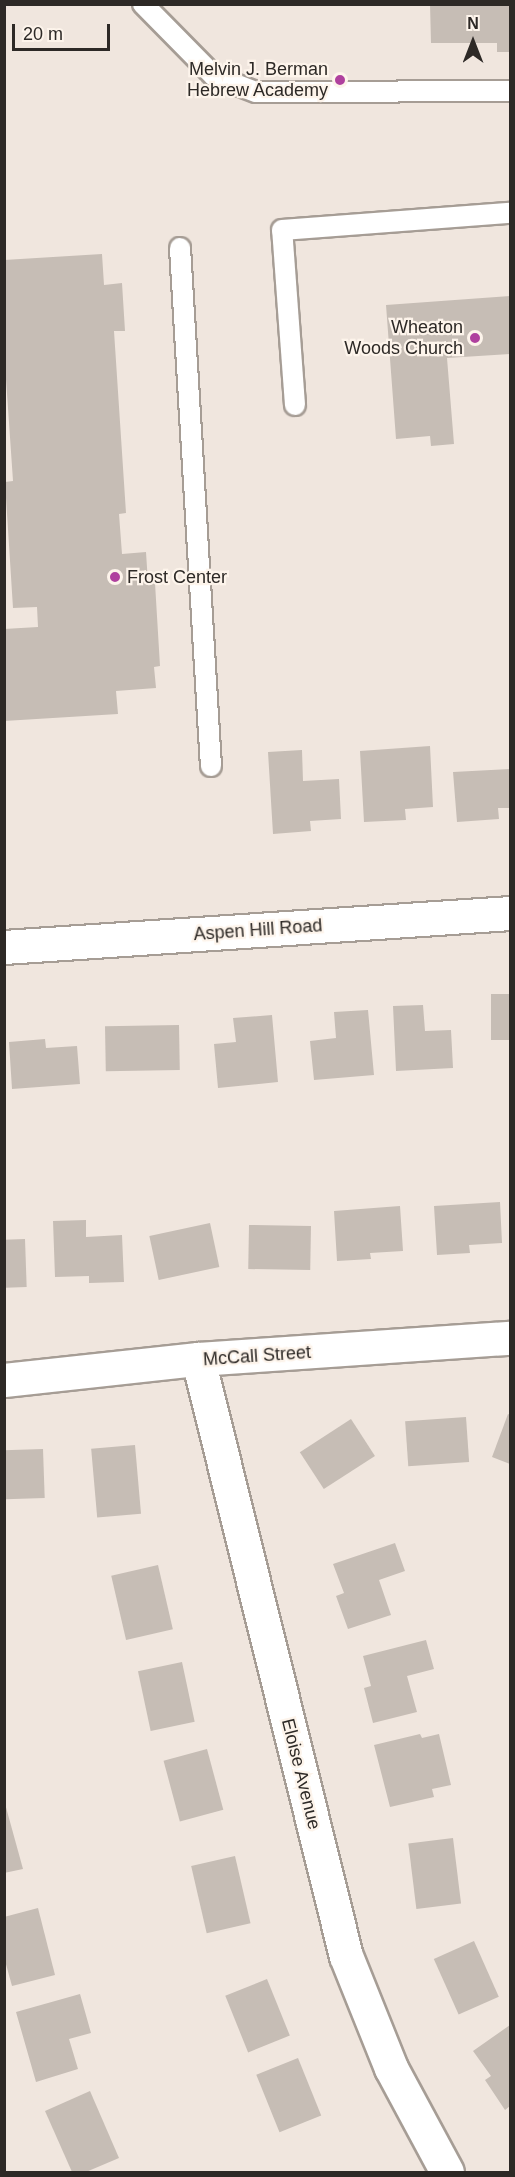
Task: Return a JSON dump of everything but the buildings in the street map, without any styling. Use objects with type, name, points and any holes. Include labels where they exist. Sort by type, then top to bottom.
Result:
[{"type":"street","name":"Aspen Hill Road","points":[[4,947],[510,913]]},
{"type":"street","name":"McCall Street","points":[[4,1380],[198,1359],[510,1338]]},
{"type":"street","name":"Eloise Avenue","points":[[198,1359],[346,1956],[391,2068],[447,2172]]},
{"type":"lane","points":[[143,4],[214,76],[256,92],[510,91]]},
{"type":"lane","points":[[295,405],[282,230],[510,213]]},
{"type":"lane","points":[[180,248],[211,766]]},
{"type":"place","name":"Melvin J. Berman Hebrew Academy","points":[[340,80]]},
{"type":"place","name":"Wheaton Woods Church","points":[[475,338]]},
{"type":"place","name":"Frost Center","points":[[115,577]]}]
